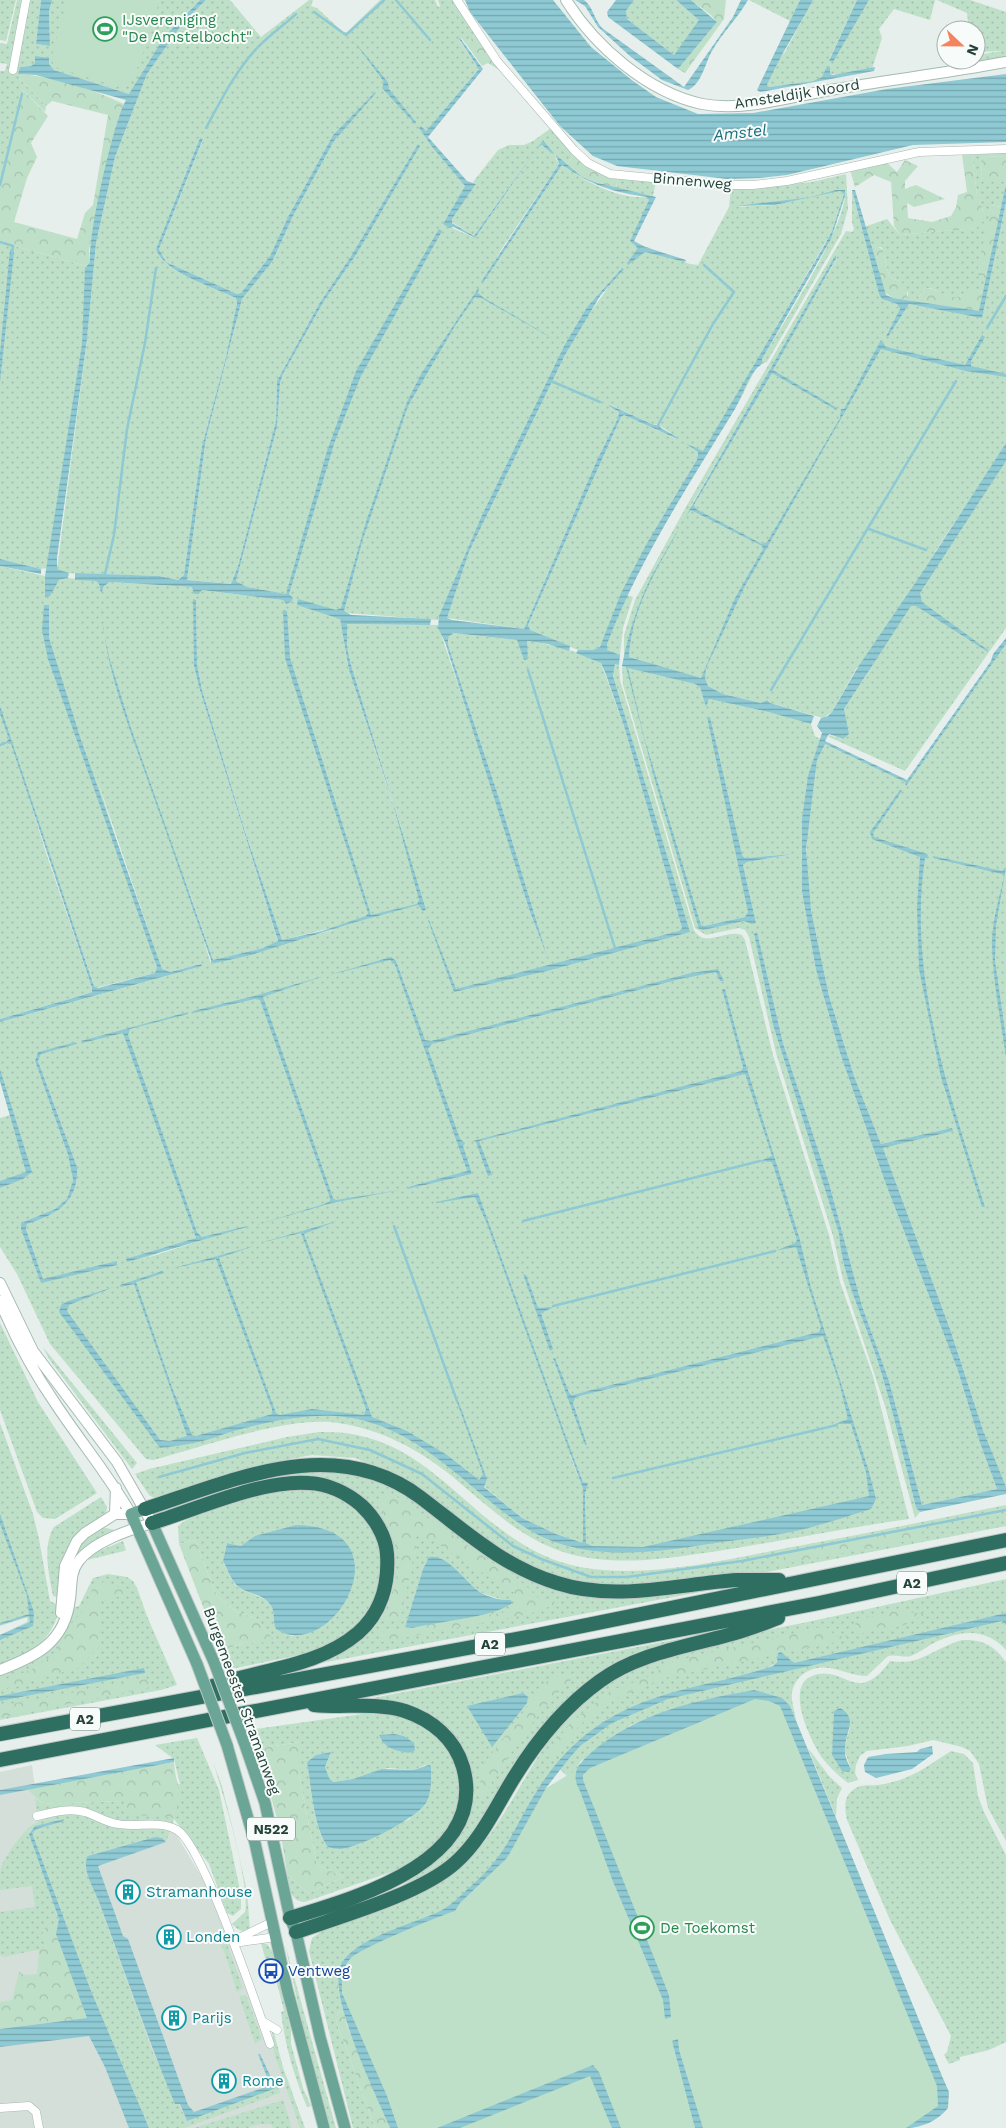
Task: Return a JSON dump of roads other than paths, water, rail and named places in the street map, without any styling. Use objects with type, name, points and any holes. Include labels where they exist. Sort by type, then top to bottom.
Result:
[{"type":"highway","name":"A2","points":[[145,1509],[265,1471],[306,1465],[332,1465],[358,1468],[398,1484],[420,1498],[477,1543],[517,1567],[558,1584],[591,1590],[629,1592],[737,1580],[810,1580]]},
{"type":"highway","name":"A2","points":[[152,1523],[276,1485],[310,1483],[339,1491],[365,1509],[381,1533],[387,1550],[388,1570],[386,1586],[377,1609],[371,1620],[347,1641],[312,1659],[237,1677],[170,1703]]},
{"type":"highway","name":"A2","points":[[0,1734],[533,1636],[1006,1540]]},
{"type":"highway","name":"A2","points":[[0,1760],[819,1603],[1006,1564]]},
{"type":"highway","name":"A2","points":[[296,1932],[421,1885],[455,1864],[476,1840],[514,1777],[544,1734],[582,1695],[602,1679],[639,1660],[731,1634],[819,1603]]},
{"type":"highway","name":"A2","points":[[290,1918],[384,1884],[404,1875],[428,1859],[441,1847],[457,1827],[463,1811],[466,1788],[462,1762],[452,1744],[439,1729],[417,1716],[391,1708],[341,1708],[298,1704]]},
{"type":"main road","points":[[131,1514],[145,1509]]},
{"type":"main road","name":"Burgemeester Stramanweg","points":[[131,1514],[197,1664],[227,1745],[255,1843],[275,1937],[324,2128]]},
{"type":"main road","name":"Burgemeester Stramanweg","points":[[152,1523],[204,1634],[265,1803],[290,1918],[296,1932],[320,2037],[345,2128]]},
{"type":"main road","points":[[272,1922],[290,1918]]},
{"type":"main road","points":[[275,1937],[296,1932]]},
{"type":"street","points":[[13,70],[26,0]]},
{"type":"street","name":"Binnenweg","points":[[457,0],[497,61],[574,150],[588,163],[610,174],[726,185],[753,185],[787,181],[919,152],[1006,149]]},
{"type":"street","name":"Amsteldijk Noord","points":[[566,0],[574,13],[620,61],[657,87],[683,99],[704,104],[754,103],[1006,62]]},
{"type":"street","name":"Burgemeester Stramanweg","points":[[0,1283],[33,1351],[117,1462],[152,1523]]},
{"type":"street","name":"Burgemeester Stramanweg","points":[[0,1301],[33,1369],[56,1406],[116,1488],[131,1514]]},
{"type":"street","points":[[115,1514],[116,1488]]},
{"type":"street","points":[[137,1529],[145,1509]]},
{"type":"street","points":[[46,1646],[62,1611],[65,1566],[72,1548],[85,1533],[115,1514],[131,1514]]},
{"type":"street","points":[[0,1670],[26,1660],[50,1644],[56,1637],[64,1622],[70,1603],[73,1573],[77,1563],[96,1546],[152,1523]]},
{"type":"street","points":[[37,1816],[57,1811],[73,1810],[86,1812],[114,1824],[169,1826],[179,1831],[199,1860],[233,1941],[270,2044]]},
{"type":"street","points":[[233,1941],[272,1922]]},
{"type":"street","points":[[233,1941],[241,1942],[275,1937]]},
{"type":"street","points":[[262,2021],[278,2030]]},
{"type":"street","points":[[0,2108],[28,2106],[36,2112],[39,2128]]},
{"type":"water","points":[[41,0],[52,0],[49,11],[50,46],[36,44]]},
{"type":"water","points":[[200,0],[206,0],[185,20],[147,74],[115,157],[96,243],[87,339],[57,558],[57,569],[69,573],[68,578],[59,580],[50,596],[45,597],[45,576],[82,343],[85,268],[90,262],[90,248],[97,205],[108,154],[126,100],[36,75],[18,74],[20,67],[31,66],[35,63],[35,56],[49,58],[49,64],[54,70],[129,94],[164,37]]},
{"type":"water","name":"Amstel","points":[[465,0],[553,0],[591,47],[633,81],[656,97],[698,114],[753,113],[887,89],[1006,74],[1006,142],[913,145],[787,175],[760,178],[727,179],[617,166],[593,156],[560,126],[470,12]]},
{"type":"water","points":[[575,0],[584,0],[602,28],[684,87],[733,17],[741,0],[748,0],[716,44],[697,83],[688,90],[662,80],[631,57],[598,27],[585,6]]},
{"type":"water","points":[[616,0],[634,0],[626,11],[627,19],[674,55],[699,20],[676,0],[691,0],[717,22],[678,69],[608,17],[607,12]]},
{"type":"water","points":[[800,0],[813,0],[772,74],[767,85],[769,87],[813,81],[822,77],[827,66],[830,67],[830,74],[833,75],[875,67],[874,71],[760,92],[757,90]]},
{"type":"water","points":[[857,0],[869,0],[833,62],[829,61]]},
{"type":"water","points":[[460,38],[483,69],[428,137],[467,181],[476,184],[452,219],[452,223],[474,236],[543,140],[553,152],[551,153],[542,145],[538,147],[475,238],[454,227],[449,228],[443,224],[465,186],[432,147],[419,128],[421,126],[426,131],[479,69]]},
{"type":"water","points":[[353,40],[388,82],[389,89],[416,122],[415,124],[382,88],[384,82]]},
{"type":"water","points":[[375,92],[334,141],[294,214],[272,262],[242,299],[206,438],[187,580],[231,584],[238,566],[276,421],[277,381],[319,304],[351,256],[418,144],[420,146],[356,255],[324,301],[283,374],[280,383],[277,427],[236,581],[247,587],[286,594],[327,451],[356,371],[439,229],[442,231],[361,376],[335,441],[289,594],[293,598],[291,602],[286,604],[283,600],[202,590],[199,594],[194,594],[192,587],[110,582],[104,586],[101,594],[99,584],[96,581],[75,580],[75,573],[159,576],[178,580],[184,575],[202,446],[226,357],[237,303],[236,298],[203,284],[168,265],[156,249],[200,138],[203,139],[159,249],[166,262],[237,294],[241,293],[270,256],[288,217],[333,135]]},
{"type":"water","points":[[556,155],[582,177],[598,183],[656,197],[634,241],[645,247],[686,260],[685,262],[645,252],[628,265],[627,263],[638,248],[630,241],[649,200],[647,197],[623,193],[592,183],[583,178],[562,165],[483,283],[481,282],[559,164]]},
{"type":"water","points":[[1006,184],[1006,202],[982,318],[909,304],[888,337],[886,336],[900,309],[897,304],[882,299],[879,294],[852,190],[855,190],[886,295],[893,298],[979,311]]},
{"type":"water","points":[[836,190],[845,190],[845,196],[831,239],[762,359],[762,364],[753,372],[735,409],[665,524],[634,583],[607,644],[607,650],[620,655],[619,665],[615,664],[613,676],[690,932],[547,971],[454,992],[428,920],[456,989],[679,931],[682,928],[624,726],[605,672],[601,663],[576,653],[578,650],[593,650],[600,647],[621,593],[647,543],[698,458],[698,452],[685,443],[703,451],[824,246],[832,231],[844,194],[840,191],[775,205],[736,206],[811,197]]},
{"type":"water","points":[[10,249],[14,252],[0,382],[0,353]]},
{"type":"water","points":[[835,256],[837,257],[773,370],[837,408],[836,410],[772,373],[694,505],[696,509],[762,544],[767,542],[840,418],[841,409],[844,409],[881,340],[886,347],[965,365],[982,335],[985,337],[971,361],[971,366],[1006,374],[1006,377],[966,371],[881,349],[745,586],[706,668],[705,678],[708,686],[723,694],[761,703],[767,700],[770,703],[814,716],[811,724],[709,699],[706,707],[700,687],[695,684],[628,668],[644,737],[701,925],[704,926],[745,917],[748,912],[707,717],[710,717],[742,855],[745,858],[793,854],[747,862],[743,865],[756,923],[752,924],[744,921],[704,930],[699,929],[655,781],[626,667],[622,666],[630,631],[641,599],[679,527],[638,611],[629,657],[701,678],[735,598],[763,549],[762,546],[691,510],[685,517]]},
{"type":"water","points":[[622,268],[624,269],[600,296],[565,355],[469,552],[447,618],[524,629],[597,460],[618,418],[619,412],[610,405],[654,425],[659,425],[677,437],[677,439],[624,415],[621,417],[528,625],[530,630],[570,646],[569,651],[548,644],[527,641],[528,659],[524,660],[517,640],[454,633],[448,637],[448,645],[499,798],[548,959],[529,909],[445,642],[438,628],[439,616],[482,515],[565,344],[587,307]]},
{"type":"water","points":[[479,287],[478,293],[484,298],[559,342],[481,298],[475,297],[455,326],[408,406],[362,542],[344,611],[351,615],[431,619],[430,625],[347,624],[347,647],[351,665],[426,910],[423,911],[418,905],[251,955],[211,964],[118,695],[107,648],[131,728],[213,960],[263,948],[278,941],[199,687],[194,666],[193,599],[196,600],[197,664],[202,690],[246,835],[282,940],[322,931],[366,916],[368,913],[285,658],[283,610],[287,611],[290,658],[371,915],[417,904],[419,900],[392,800],[349,670],[340,619],[297,605],[298,599],[336,610],[341,608],[366,522],[407,402],[421,374]]},
{"type":"water","points":[[1006,443],[1006,461],[920,593],[922,602],[988,650],[988,652],[916,606],[911,606],[844,709],[849,734],[843,739],[829,734],[825,741],[907,780],[991,661],[993,654],[1006,638],[1006,644],[906,786],[905,782],[825,744],[817,760],[806,849],[811,910],[829,996],[854,1076],[881,1144],[952,1128],[953,1131],[883,1148],[950,1329],[983,1430],[1006,1487],[1006,1494],[920,1512],[916,1508],[873,1347],[849,1283],[839,1234],[773,1025],[754,934],[757,932],[783,1043],[829,1183],[862,1306],[889,1381],[922,1505],[997,1489],[980,1443],[958,1371],[885,1182],[840,1053],[816,970],[802,892],[802,819],[808,776],[822,733],[817,726],[821,718],[828,716],[832,712],[858,667],[926,567]]},
{"type":"water","points":[[0,559],[41,569],[41,574],[0,566]]},
{"type":"water","points":[[44,605],[49,605],[49,638],[81,740],[162,969],[170,972],[201,964],[202,966],[0,1022],[0,1019],[92,992],[92,988],[11,744],[5,743],[9,739],[0,714],[0,706],[94,986],[98,988],[155,973],[157,967],[48,659],[42,630]]},
{"type":"water","points":[[900,790],[902,791],[873,833],[874,837],[927,854],[929,858],[925,858],[921,902],[922,947],[927,991],[946,1079],[985,1207],[982,1207],[941,1077],[919,969],[917,908],[920,857],[872,839],[870,832]]},
{"type":"water","points":[[933,856],[1002,871],[1006,867],[996,925],[995,961],[1006,1038],[1006,1058],[992,944],[994,918],[1004,877],[1002,874],[933,858]]},
{"type":"water","points":[[391,957],[396,961],[425,1040],[431,1041],[691,973],[718,969],[724,981],[720,981],[716,972],[680,979],[432,1044],[428,1049],[460,1139],[465,1143],[463,1146],[472,1174],[408,1189],[408,1187],[467,1171],[395,965],[390,960],[329,975]]},
{"type":"water","points":[[324,976],[263,997],[333,1198],[336,1200],[400,1190],[332,1203],[256,1225],[324,1204],[330,1201],[330,1198],[260,1000],[255,999],[194,1013],[193,1011]]},
{"type":"water","points":[[722,989],[725,989],[741,1049],[800,1240],[811,1288],[869,1472],[876,1499],[871,1509],[792,1532],[764,1537],[642,1552],[592,1551],[568,1546],[545,1538],[523,1526],[437,1458],[390,1430],[365,1421],[336,1416],[298,1417],[230,1432],[202,1441],[160,1448],[59,1312],[61,1305],[68,1301],[114,1287],[69,1305],[67,1311],[160,1440],[170,1441],[187,1436],[134,1284],[121,1287],[120,1285],[162,1271],[164,1273],[136,1282],[173,1390],[192,1435],[196,1436],[272,1414],[272,1409],[216,1259],[170,1269],[254,1246],[219,1258],[276,1413],[280,1415],[312,1409],[364,1415],[366,1409],[301,1233],[260,1243],[337,1221],[304,1234],[372,1417],[407,1431],[447,1455],[479,1480],[483,1474],[455,1397],[459,1403],[487,1479],[484,1487],[522,1518],[556,1534],[583,1543],[583,1489],[487,1224],[475,1197],[436,1203],[478,1193],[573,1456],[583,1482],[588,1483],[585,1494],[586,1543],[592,1546],[643,1547],[869,1496],[866,1472],[851,1424],[835,1424],[848,1419],[839,1382],[823,1336],[576,1397],[573,1403],[587,1445],[585,1445],[553,1358],[555,1358],[572,1395],[819,1332],[821,1327],[796,1247],[775,1251],[795,1243],[797,1240],[772,1162],[760,1161],[772,1156],[745,1074],[479,1141],[492,1175],[488,1176],[476,1142],[473,1141],[741,1071],[743,1067]]},
{"type":"water","points":[[188,1012],[188,1014],[130,1029],[128,1035],[197,1232],[202,1237],[247,1227],[127,1262],[126,1259],[196,1238],[123,1033],[82,1043],[81,1041]]},
{"type":"water","points":[[76,1042],[77,1044],[41,1054],[38,1061],[77,1167],[77,1179],[70,1198],[64,1205],[48,1216],[27,1224],[26,1229],[43,1279],[117,1261],[117,1265],[41,1283],[21,1229],[21,1223],[55,1209],[67,1199],[73,1180],[68,1155],[35,1061],[38,1052]]},
{"type":"water","points":[[0,1069],[32,1172],[23,1179],[0,1188],[0,1181],[26,1172],[0,1081]]},
{"type":"water","points":[[523,1274],[526,1275],[538,1308],[554,1307],[541,1313],[553,1349],[550,1351]]},
{"type":"water","points":[[0,1514],[34,1612],[33,1626],[0,1640],[0,1635],[30,1622],[29,1616],[0,1625],[0,1623],[29,1614],[27,1596],[0,1524]]},
{"type":"water","points":[[296,1525],[330,1532],[349,1547],[355,1569],[350,1592],[337,1613],[319,1629],[298,1635],[276,1629],[269,1603],[263,1598],[237,1586],[223,1561],[227,1543],[241,1546],[255,1536]]},
{"type":"water","points":[[429,1557],[436,1557],[450,1564],[480,1592],[495,1598],[511,1600],[512,1603],[504,1608],[480,1615],[413,1628],[405,1627],[423,1569]]},
{"type":"water","points":[[1006,1613],[1006,1625],[1002,1621],[668,1699],[612,1723],[580,1746],[546,1788],[507,1858],[460,1903],[455,1911],[356,1954],[345,1967],[342,1993],[387,2096],[398,2128],[390,2128],[347,2024],[338,1983],[340,1968],[346,1957],[356,1948],[385,1933],[442,1910],[454,1902],[483,1875],[501,1853],[549,1772],[584,1736],[605,1721],[647,1701],[688,1688],[773,1666],[777,1662],[778,1653],[781,1652],[794,1663]]},
{"type":"water","points":[[144,1668],[145,1673],[0,1701],[0,1696]]},
{"type":"water","points":[[754,1690],[782,1698],[790,1706],[949,2092],[948,2108],[929,2123],[906,2128],[938,2106],[937,2086],[780,1706],[769,1701],[755,1699],[590,1768],[583,1775],[583,1780],[669,1995],[671,2017],[665,2019],[663,2000],[612,1879],[577,1785],[577,1770],[586,1757],[609,1739],[647,1718],[711,1698]]},
{"type":"water","points":[[523,1693],[528,1697],[527,1703],[492,1747],[467,1706]]},
{"type":"water","points":[[840,1708],[849,1716],[850,1721],[845,1750],[851,1769],[849,1772],[842,1771],[832,1755],[834,1711]]},
{"type":"water","points":[[394,1734],[404,1736],[414,1743],[415,1750],[413,1752],[398,1751],[388,1747],[379,1735]]},
{"type":"water","points":[[932,1746],[933,1754],[912,1769],[876,1778],[865,1772],[864,1765],[868,1757],[917,1752],[920,1749]]},
{"type":"water","points":[[331,1752],[325,1767],[329,1778],[333,1782],[353,1779],[382,1769],[413,1770],[429,1765],[431,1766],[431,1779],[429,1797],[422,1808],[413,1816],[373,1838],[340,1849],[328,1847],[319,1830],[316,1819],[307,1762],[316,1755]]},
{"type":"water","points":[[174,1758],[174,1762],[0,1795],[0,1790]]},
{"type":"water","points":[[64,1819],[64,1821],[37,1829],[32,1833],[91,1991],[149,2128],[129,2128],[105,2067],[89,2036],[0,2047],[0,2029],[87,2018],[56,1934],[59,1919],[29,1834],[35,1826]]},
{"type":"water","points":[[155,1837],[162,1838],[166,1842],[98,1866],[123,1936],[128,1939],[188,2105],[194,2112],[268,2086],[269,2082],[258,2054],[260,2054],[276,2088],[187,2121],[180,2104],[175,2104],[165,2079],[98,1899],[88,1878],[86,1866],[88,1856]]},
{"type":"water","points":[[678,2039],[679,2050],[703,2128],[695,2128],[672,2041]]},
{"type":"water","points":[[593,2065],[599,2072],[621,2128],[612,2128],[590,2076],[460,2128],[437,2128]]},
{"type":"waterway","points":[[314,12],[346,35],[384,0]]},
{"type":"waterway","points":[[396,0],[430,40]]},
{"type":"waterway","points":[[206,128],[229,86],[250,56],[296,14]]},
{"type":"waterway","points":[[0,185],[22,94]]},
{"type":"waterway","points":[[0,242],[13,246],[12,253]]},
{"type":"waterway","points":[[657,427],[713,324],[734,292],[704,265]]},
{"type":"waterway","points":[[105,574],[114,535],[127,429],[145,343],[156,268]]},
{"type":"waterway","points":[[987,328],[1006,296]]},
{"type":"waterway","points":[[551,381],[600,402]]},
{"type":"waterway","points":[[771,690],[956,381]]},
{"type":"waterway","points":[[869,529],[926,550]]},
{"type":"waterway","points":[[528,670],[615,948]]},
{"type":"waterway","points":[[0,745],[5,743]]},
{"type":"waterway","points":[[523,1221],[760,1161]]},
{"type":"waterway","points":[[394,1226],[457,1401]]},
{"type":"waterway","points":[[553,1306],[775,1251]]},
{"type":"waterway","points":[[613,1478],[837,1425]]},
{"type":"waterway","points":[[159,1477],[245,1453],[318,1439],[370,1450],[422,1474],[513,1546],[541,1559],[591,1577],[627,1577],[742,1561],[1006,1510]]},
{"type":"place","name":"IJsvereniging \"De Amstelbocht\"","points":[[105,29]]},
{"type":"place","name":"Stramanhouse","points":[[128,1892]]},
{"type":"place","name":"De Toekomst","points":[[642,1928]]},
{"type":"place","name":"Londen","points":[[169,1937]]},
{"type":"place","name":"Ventweg","points":[[271,1971]]},
{"type":"place","name":"Parijs","points":[[174,2018]]},
{"type":"place","name":"Rome","points":[[224,2081]]}]
